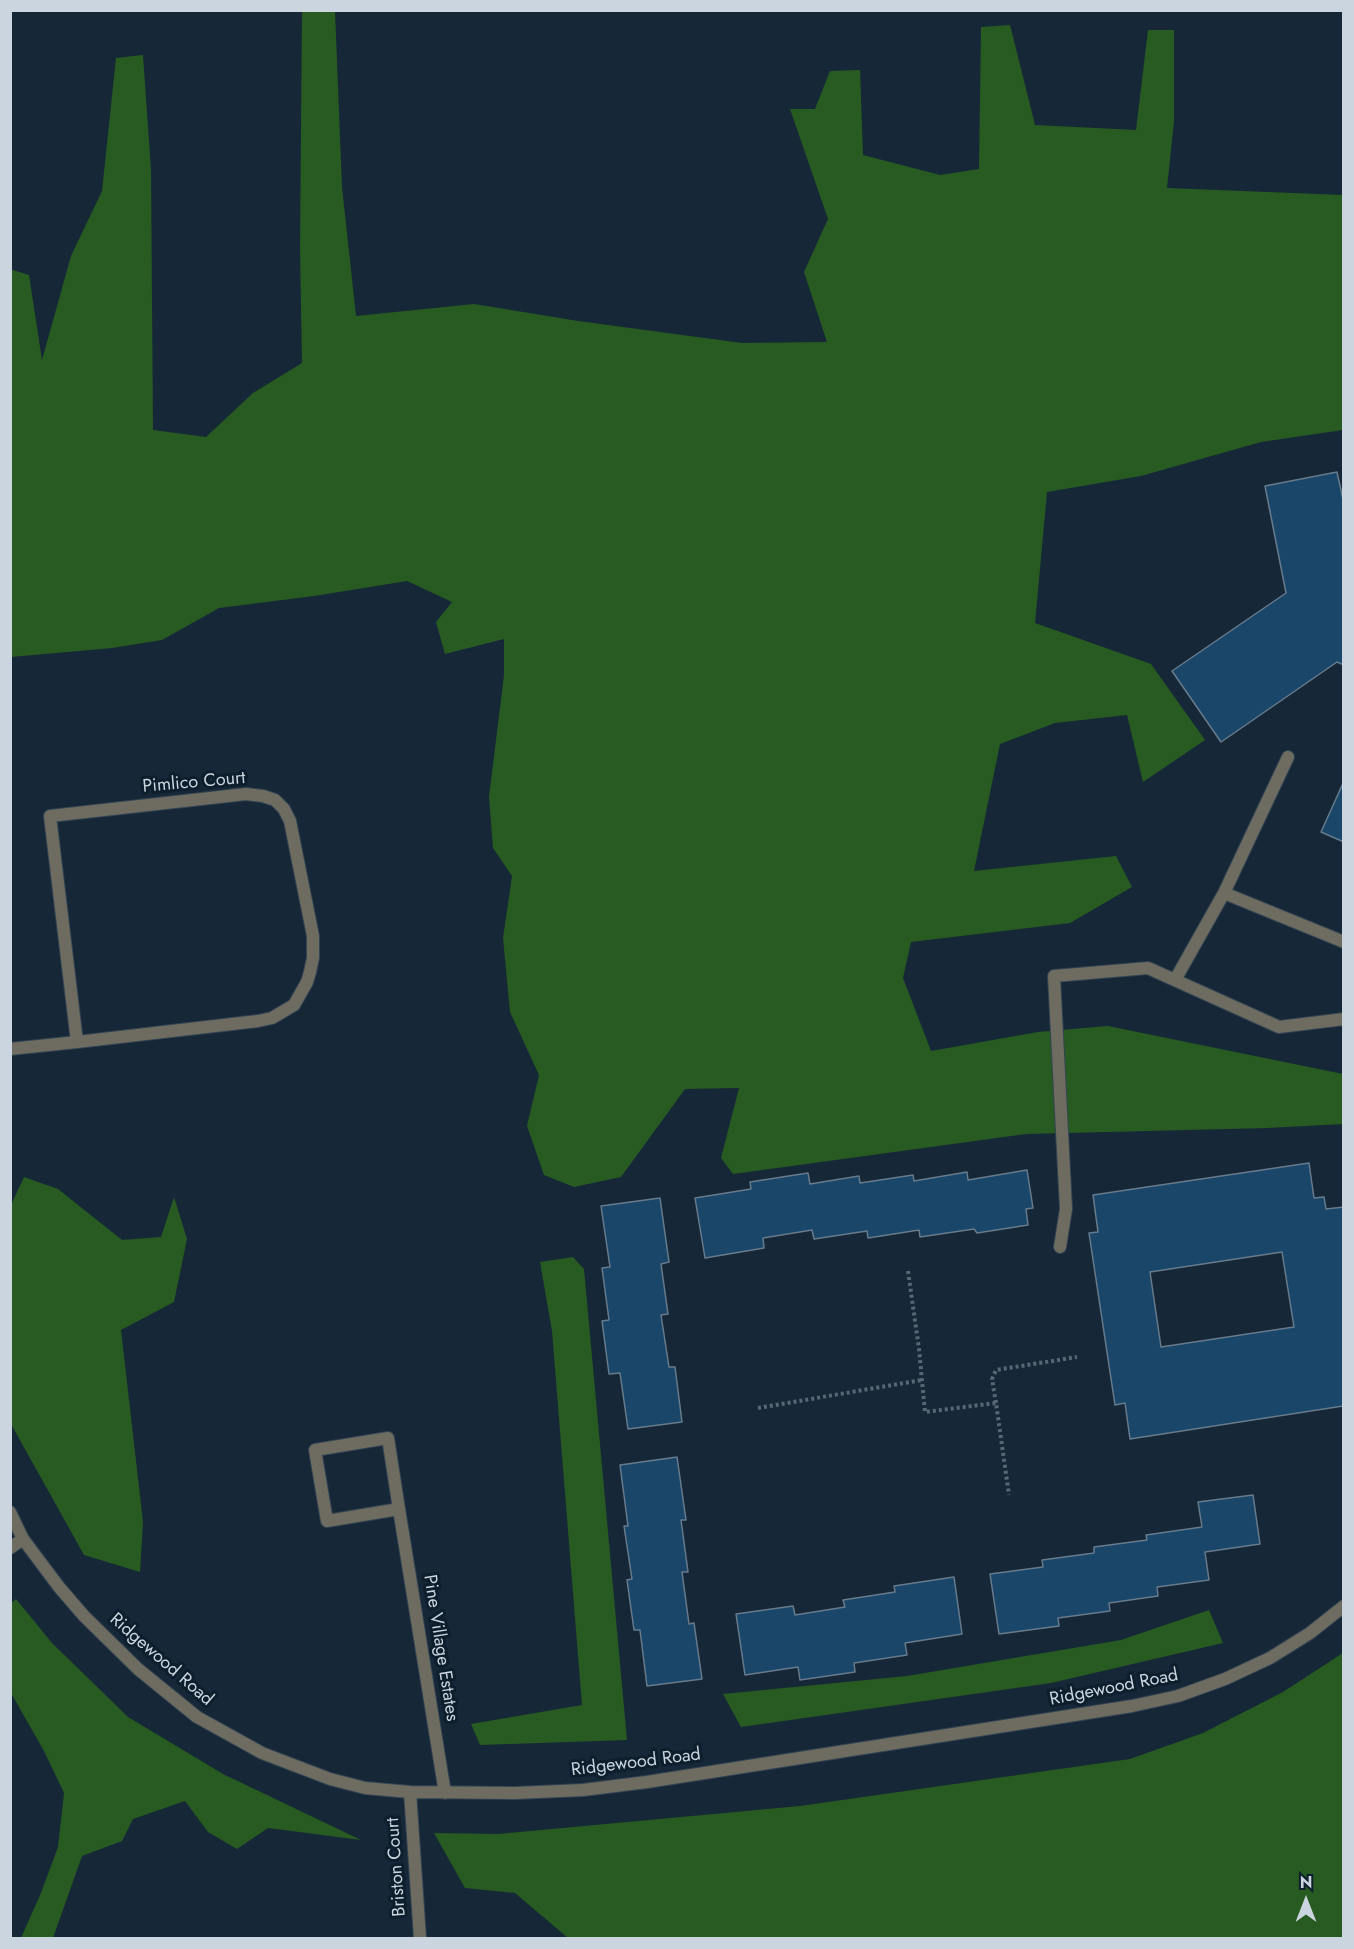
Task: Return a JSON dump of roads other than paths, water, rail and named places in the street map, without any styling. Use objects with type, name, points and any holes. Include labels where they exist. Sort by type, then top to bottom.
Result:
[{"type":"street","points":[[1175,980],[1224,893],[1288,757]]},
{"type":"street","name":"Pimlico Court","points":[[10,1049],[77,1042],[258,1021],[272,1018],[294,1005],[307,982],[314,958],[313,936],[290,821],[284,809],[275,800],[246,794],[50,816],[77,1042]]},
{"type":"street","points":[[1224,893],[1344,942]]},
{"type":"street","points":[[1060,1247],[1066,1209],[1054,976],[1148,968],[1278,1027],[1344,1019]]},
{"type":"street","name":"Pine Village Estates","points":[[399,1509],[327,1521],[315,1450],[388,1438],[445,1793]]},
{"type":"street","name":"Ridgewood Road","points":[[10,1512],[23,1539],[84,1616],[138,1669],[196,1717],[262,1753],[330,1779],[365,1788],[410,1792],[561,1791],[636,1784],[1132,1706],[1178,1696],[1216,1683],[1270,1658],[1310,1633],[1344,1606]]},
{"type":"street","points":[[10,1548],[23,1539]]},
{"type":"street","name":"Briston Court","points":[[410,1792],[420,1938]]}]
